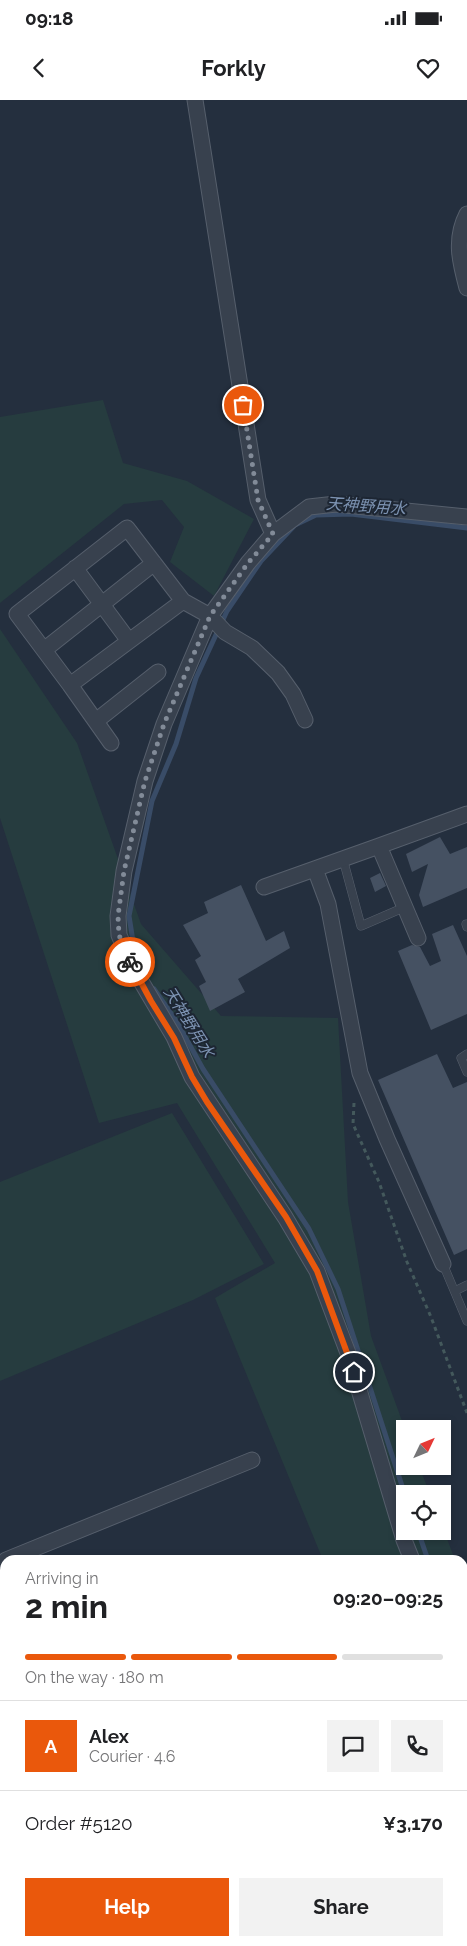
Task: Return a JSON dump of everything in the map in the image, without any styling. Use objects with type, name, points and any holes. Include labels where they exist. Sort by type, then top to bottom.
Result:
[{"type":"street","points":[[195,100],[258,500],[273,534]]},
{"type":"street","points":[[467,214],[461,226],[458,254],[467,288]]},
{"type":"street","points":[[410,1555],[348,1353],[317,1271],[286,1217],[192,1077],[174,1038],[132,966],[119,935],[118,916],[124,871],[145,781],[164,724],[210,616],[248,563],[273,534],[308,507],[336,504],[467,517]]},
{"type":"street","points":[[111,743],[17,614],[127,528],[183,601],[210,616],[225,632],[252,648],[278,673],[293,694],[305,720]]},
{"type":"street","points":[[44,650],[101,603],[154,563]]},
{"type":"street","points":[[75,568],[128,641]]},
{"type":"street","points":[[70,685],[183,601]]},
{"type":"street","points":[[96,721],[158,672]]},
{"type":"street","points":[[264,887],[467,814]]},
{"type":"street","points":[[379,846],[418,938]]},
{"type":"street","points":[[315,869],[328,904],[360,1073],[387,1139],[443,1264]]},
{"type":"street","points":[[18,1555],[252,1460]]},
{"type":"lane","points":[[343,859],[361,926],[405,907]]},
{"type":"lane","points":[[467,1054],[461,1058],[467,1072]]},
{"type":"lane","points":[[443,1264],[467,1321]]},
{"type":"lane","points":[[454,1291],[467,1285]]},
{"type":"path","points":[[360,1073],[355,1092],[353,1124],[379,1182],[407,1262],[431,1317],[467,1413]]},
{"type":"green space","points":[[103,400],[123,463],[187,481],[254,519],[214,596],[170,562],[184,527],[162,500],[124,504],[0,603],[0,417]]},
{"type":"green space","points":[[0,629],[77,743],[141,924],[221,1016],[338,1018],[348,1202],[371,1336],[402,1420],[396,1420],[396,1475],[423,1475],[426,1485],[396,1485],[396,1540],[448,1540],[453,1555],[321,1555],[215,1298],[275,1263],[177,1103],[99,1123],[0,818]]},
{"type":"green space","points":[[172,1113],[264,1264],[193,1300],[0,1381],[0,1182]]},
{"type":"building","points":[[440,837],[450,854],[467,847],[467,888],[423,907],[419,895],[428,864],[412,872],[406,854]]},
{"type":"building","points":[[380,873],[386,886],[375,892],[370,878]]},
{"type":"building","points":[[241,885],[266,941],[284,931],[290,948],[238,979],[245,992],[210,1011],[199,986],[206,982],[195,960],[201,956],[183,925],[208,913],[204,902]]},
{"type":"building","points":[[453,925],[467,956],[467,1014],[431,1030],[398,951],[412,945],[420,947],[430,966],[441,961],[432,934]]},
{"type":"building","points":[[437,1054],[453,1088],[467,1082],[467,1249],[454,1255],[378,1080]]},
{"type":"waterway","name":"天神野用水","points":[[142,969],[135,954],[129,916],[152,801],[176,744],[196,678],[227,611],[261,561],[295,525],[316,515],[351,514],[467,528]]},
{"type":"waterway","name":"天神野用水","points":[[154,989],[177,1022],[203,1069],[309,1229],[338,1289],[402,1485]]},
{"type":"waterway","name":"天神野用水","points":[[421,1540],[426,1555]]},
{"type":"way so far","points":[[130,962],[119,935],[118,916],[124,871],[145,781],[164,724],[210,616],[248,563],[273,534],[258,500],[243,405]]},
{"type":"route","points":[[130,962],[174,1038],[192,1077],[207,1102],[286,1217],[317,1271],[354,1372]]}]
